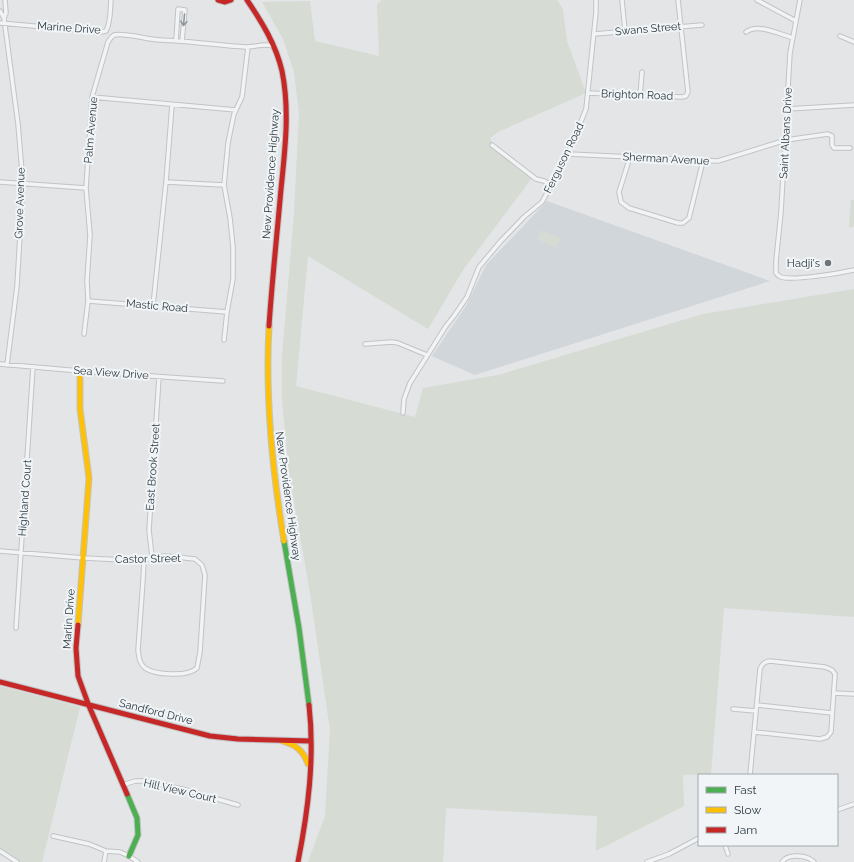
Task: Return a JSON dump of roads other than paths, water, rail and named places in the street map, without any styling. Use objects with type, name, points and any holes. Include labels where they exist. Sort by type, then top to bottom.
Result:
[{"type":"main road","points":[[218,0],[225,2],[231,0]]},
{"type":"main road","name":"New Providence Highway","points":[[241,0],[258,16]]},
{"type":"main road","name":"New Providence Highway","points":[[247,0],[270,37],[282,74],[285,91],[286,112],[283,173],[267,352],[268,428],[273,471],[306,685],[311,741],[308,796],[298,862]]},
{"type":"main road","name":"Marlin Drive","points":[[80,371],[79,386],[81,421],[88,462],[89,478],[76,648],[78,676],[136,818],[138,836],[129,856]]},
{"type":"main road","name":"Sandford Drive","points":[[0,682],[210,736],[238,739],[311,741]]},
{"type":"main road","points":[[282,741],[298,747],[304,752],[310,768]]},
{"type":"street","name":"Grove Avenue","points":[[4,18],[6,13],[5,0]]},
{"type":"street","name":"Marine Drive","points":[[0,23],[100,32],[106,31],[110,17],[111,0]]},
{"type":"street","name":"Ferguson Road","points":[[403,413],[404,399],[410,383],[446,326],[467,297],[479,267],[500,242],[542,202],[568,154],[586,109],[596,0]]},
{"type":"street","points":[[622,0],[625,31]]},
{"type":"street","points":[[678,0],[681,26]]},
{"type":"street","points":[[757,0],[796,21]]},
{"type":"street","name":"Saint Albans Drive","points":[[800,0],[790,53],[786,140],[776,273],[782,278],[821,276],[854,270]]},
{"type":"street","points":[[176,40],[178,9],[185,10],[182,41]]},
{"type":"street","name":"Grove Avenue","points":[[0,11],[5,23],[19,132],[23,184],[17,286],[7,364]]},
{"type":"street","name":"Swans Street","points":[[594,34],[702,25]]},
{"type":"street","name":"Brighton Road","points":[[588,93],[640,96],[686,96],[688,92],[681,26]]},
{"type":"street","points":[[746,32],[750,29],[760,28],[792,38]]},
{"type":"street","name":"Palm Avenue","points":[[84,334],[88,301],[87,281],[90,235],[86,188],[92,97],[108,42],[111,37],[115,35],[122,35],[156,40],[176,40],[248,47],[266,44]]},
{"type":"street","points":[[840,36],[854,42]]},
{"type":"street","points":[[270,37],[266,44],[274,47]]},
{"type":"street","points":[[224,340],[232,279],[232,246],[230,218],[224,185],[228,142],[236,110],[242,97],[248,47]]},
{"type":"street","points":[[640,96],[642,72]]},
{"type":"street","points":[[92,97],[236,110]]},
{"type":"street","points":[[153,306],[166,182],[172,105]]},
{"type":"street","points":[[787,109],[854,105]]},
{"type":"street","name":"Sherman Avenue","points":[[568,154],[703,161],[722,160],[786,140],[828,134],[832,136],[832,145],[834,148],[850,148]]},
{"type":"street","points":[[492,145],[536,180],[544,181],[551,186]]},
{"type":"street","points":[[630,157],[620,192],[622,202],[629,208],[678,223],[686,221],[690,214],[703,161]]},
{"type":"street","points":[[0,182],[86,188]]},
{"type":"street","points":[[166,182],[224,185]]},
{"type":"street","name":"Mastic Road","points":[[88,301],[227,312]]},
{"type":"street","points":[[365,344],[398,343],[427,355]]},
{"type":"street","name":"Sea View Drive","points":[[0,364],[223,381]]},
{"type":"street","name":"Highland Court","points":[[16,628],[33,367]]},
{"type":"street","name":"East Brook Street","points":[[152,557],[149,530],[159,377]]},
{"type":"street","name":"Castor Street","points":[[0,551],[144,561],[152,557],[195,559],[202,565],[205,575],[200,652],[197,668],[190,672],[182,674],[158,673],[148,670],[139,659],[138,650],[144,580],[144,561]]},
{"type":"street","points":[[750,774],[754,732],[756,711],[757,705],[760,669],[764,663],[770,661],[829,668],[832,670],[835,674],[831,732],[824,738],[754,732]]},
{"type":"street","points":[[834,693],[854,694]]},
{"type":"street","points":[[757,705],[832,713]]},
{"type":"street","points":[[733,709],[756,711]]},
{"type":"street","name":"Hill View Court","points":[[123,785],[135,781],[144,781],[182,789],[238,805]]},
{"type":"street","points":[[838,810],[854,804]]},
{"type":"street","points":[[53,836],[89,844],[106,851],[120,852],[138,862]]},
{"type":"street","points":[[647,862],[669,854],[698,839]]},
{"type":"street","points":[[725,846],[728,854]]},
{"type":"street","points":[[0,851],[17,862]]},
{"type":"street","points":[[104,862],[106,851]]},
{"type":"street","points":[[782,862],[789,856],[806,858],[814,862]]},
{"type":"place","name":"Hadji's","points":[[828,263]]}]
